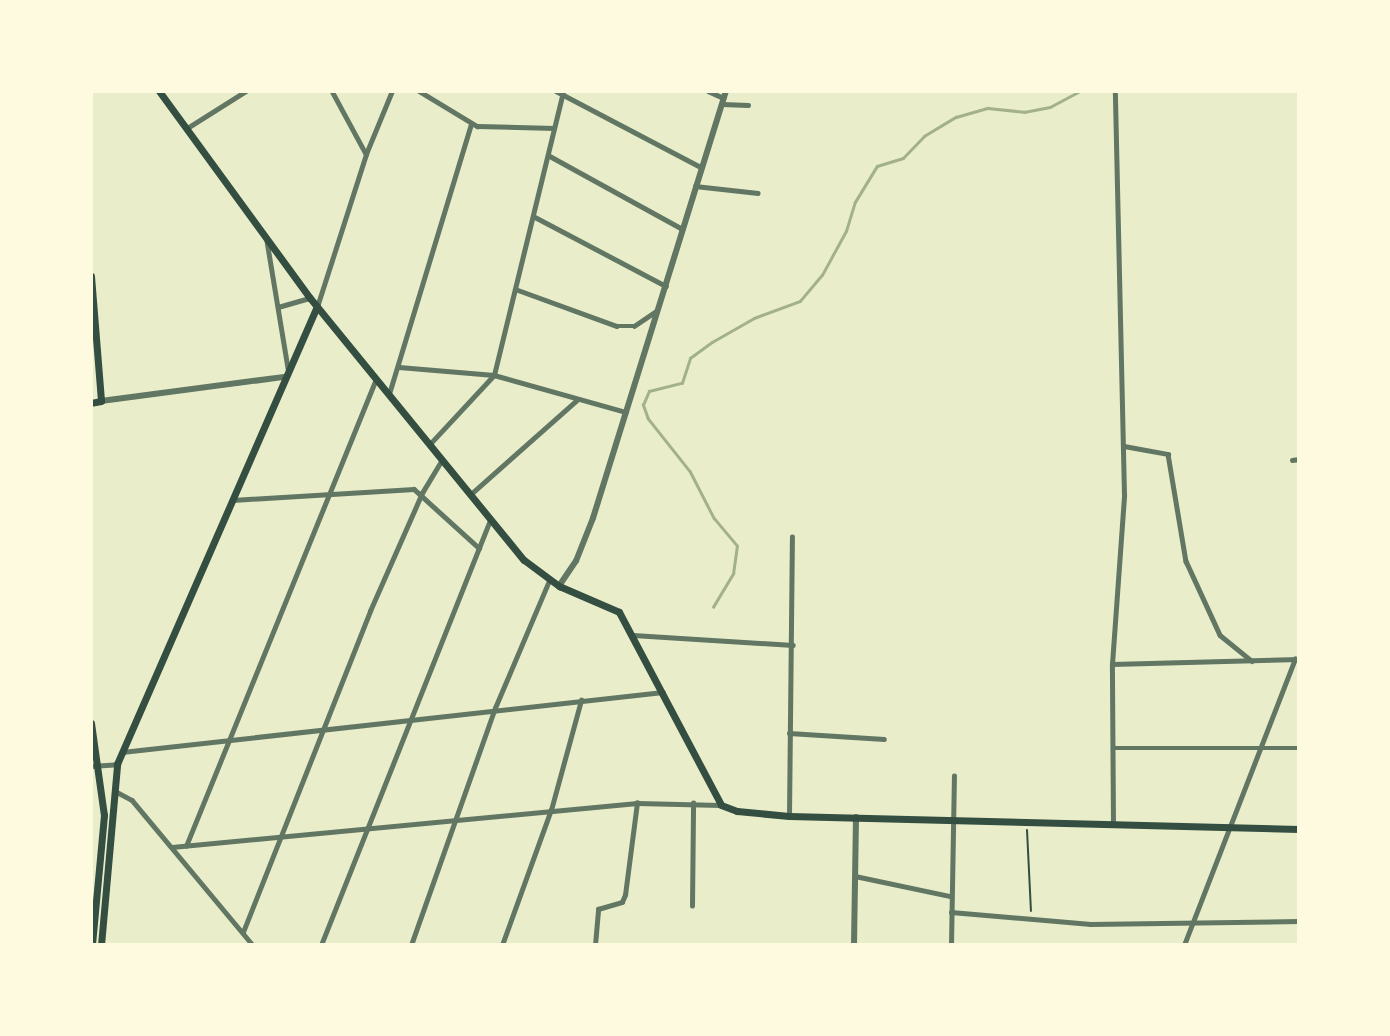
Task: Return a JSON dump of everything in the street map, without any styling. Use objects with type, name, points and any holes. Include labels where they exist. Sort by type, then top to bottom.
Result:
[{"type":"main road","points":[[159,91],[189,127],[310,298],[377,378],[490,522],[549,581],[614,608],[633,635],[664,692],[721,805],[737,811],[789,816],[1299,829]]},
{"type":"main road","points":[[91,276],[101,401],[91,403]]},
{"type":"main road","points":[[101,945],[114,790],[121,752],[229,500],[317,307]]},
{"type":"main road","points":[[91,723],[94,766],[104,815],[95,881],[92,945]]},
{"type":"street","points":[[189,127],[246,91]]},
{"type":"street","points":[[331,91],[366,154]]},
{"type":"street","points":[[317,307],[366,154],[392,91]]},
{"type":"street","points":[[419,91],[471,124],[554,128]]},
{"type":"street","points":[[556,91],[701,167]]},
{"type":"street","points":[[708,91],[748,106]]},
{"type":"street","points":[[1113,824],[1115,748],[1112,664],[1125,495],[1115,91]]},
{"type":"street","points":[[428,446],[494,375],[518,290],[563,93]]},
{"type":"street","points":[[559,586],[585,543],[666,286],[681,228],[724,98]]},
{"type":"street","points":[[389,395],[471,124]]},
{"type":"street","points":[[548,155],[681,228]]},
{"type":"street","points":[[695,186],[758,193]]},
{"type":"street","points":[[535,217],[666,286]]},
{"type":"street","points":[[266,238],[288,368]]},
{"type":"street","points":[[518,290],[617,326],[634,326],[656,311]]},
{"type":"street","points":[[278,307],[310,298]]},
{"type":"street","points":[[399,366],[494,375],[626,412]]},
{"type":"street","points":[[101,401],[284,377]]},
{"type":"street","points":[[186,846],[332,494],[377,378]]},
{"type":"street","points":[[471,495],[578,399]]},
{"type":"street","points":[[1124,446],[1168,454],[1186,561],[1220,635],[1252,661]]},
{"type":"street","points":[[1292,460],[1299,459]]},
{"type":"street","points":[[243,932],[323,729],[422,492],[441,461]]},
{"type":"street","points":[[229,500],[400,488],[422,492],[479,548]]},
{"type":"street","points":[[321,945],[365,828],[490,522]]},
{"type":"street","points":[[789,816],[793,645],[792,537]]},
{"type":"street","points":[[411,945],[495,708],[549,581]]},
{"type":"street","points":[[633,635],[793,645]]},
{"type":"street","points":[[1112,664],[1297,659],[1184,945]]},
{"type":"street","points":[[121,752],[495,708],[664,692]]},
{"type":"street","points":[[502,945],[551,810],[581,700]]},
{"type":"street","points":[[789,733],[884,739]]},
{"type":"street","points":[[1115,748],[1299,748]]},
{"type":"street","points":[[94,766],[117,764]]},
{"type":"street","points":[[951,945],[950,819],[954,776]]},
{"type":"street","points":[[114,790],[132,800],[253,945]]},
{"type":"street","points":[[172,847],[637,803],[721,805]]},
{"type":"street","points":[[595,945],[598,909],[622,902],[625,895],[637,803]]},
{"type":"street","points":[[692,906],[693,803]]},
{"type":"street","points":[[854,945],[856,817]]},
{"type":"street","points":[[855,876],[950,896]]},
{"type":"street","points":[[951,912],[1031,919],[1192,924],[1299,921]]},
{"type":"path","points":[[1027,821],[1031,919]]},
{"type":"waterway","points":[[713,607],[733,574],[737,546],[714,519],[690,472],[648,419],[643,405],[649,391],[682,383],[690,358],[712,342],[754,318],[800,301],[822,275],[846,231],[855,202],[877,166],[903,158],[924,136],[956,117],[988,108],[1024,112],[1050,107],[1080,91]]}]
